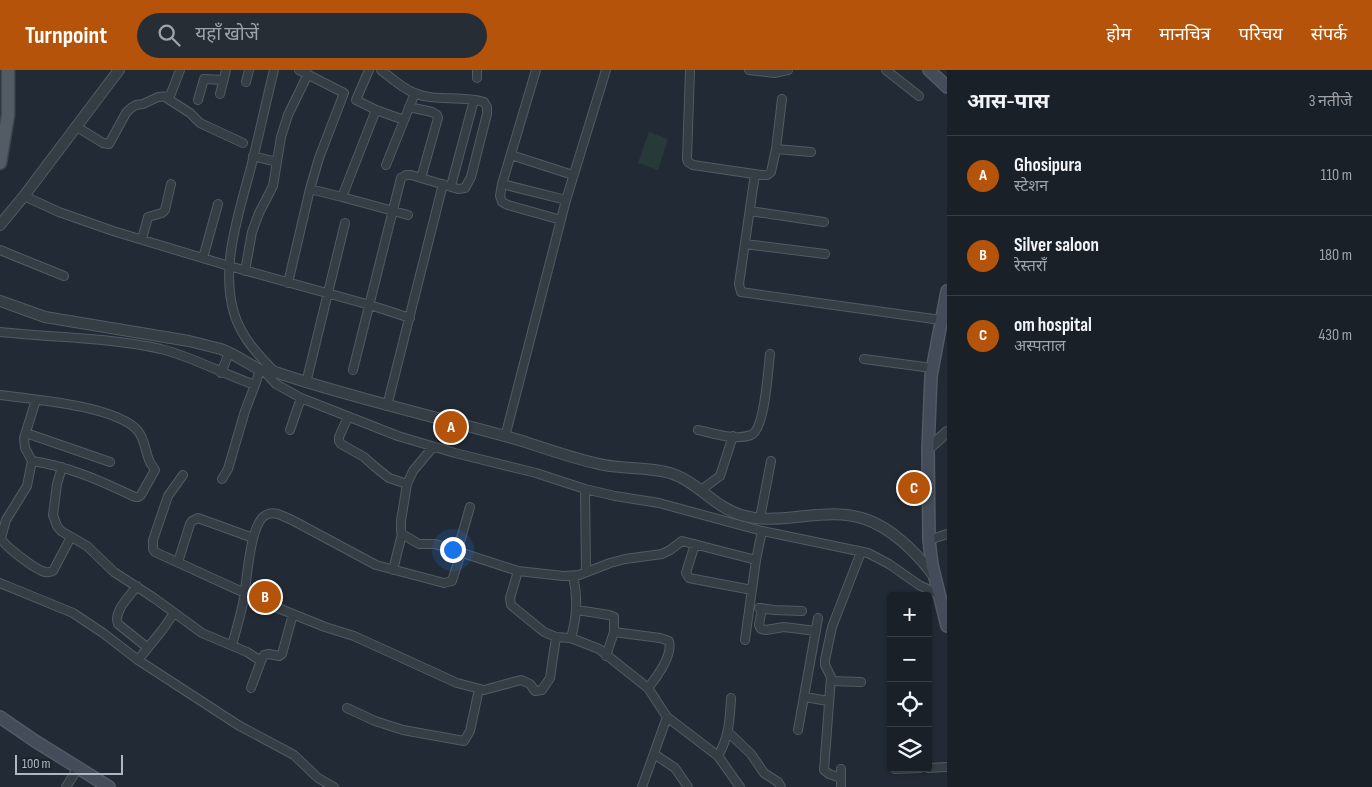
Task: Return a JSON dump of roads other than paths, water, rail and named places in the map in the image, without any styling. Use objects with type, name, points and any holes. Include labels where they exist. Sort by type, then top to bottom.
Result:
[{"type":"main road","points":[[0,163],[8,115],[8,70]]},
{"type":"main road","points":[[928,70],[947,87]]},
{"type":"main road","points":[[947,291],[932,368],[929,394],[928,449],[930,540],[934,576],[938,594],[945,605],[947,626]]},
{"type":"main road","points":[[0,717],[109,787]]},
{"type":"street","points":[[77,127],[103,143],[109,144],[126,113],[131,108],[144,104],[154,98],[170,96],[180,70]]},
{"type":"street","points":[[220,94],[226,70]]},
{"type":"street","points":[[246,82],[249,70]]},
{"type":"street","points":[[274,70],[229,266],[231,301],[237,321],[266,372],[276,384],[301,398],[398,436],[536,473],[585,489],[659,503],[762,531],[861,552],[876,557],[919,585],[938,594]]},
{"type":"street","points":[[299,70],[376,110],[404,120]]},
{"type":"street","points":[[356,100],[369,70]]},
{"type":"street","points":[[353,370],[392,210],[402,178],[406,175],[462,189],[467,186],[484,128],[487,108],[484,102],[427,97],[414,93],[396,82],[382,70]]},
{"type":"street","points":[[536,70],[500,196],[502,202],[508,205],[561,220]]},
{"type":"street","points":[[505,437],[566,200],[606,70]]},
{"type":"street","points":[[690,70],[687,152],[688,162],[693,165],[767,175],[771,172],[776,149],[782,99]]},
{"type":"street","points":[[749,70],[774,73],[788,70]]},
{"type":"street","points":[[886,70],[919,96]]},
{"type":"street","points":[[0,225],[77,127],[115,71]]},
{"type":"street","points":[[245,271],[252,232],[259,213],[273,186],[281,137],[288,115],[308,74]]},
{"type":"street","points":[[198,100],[204,79],[223,80]]},
{"type":"street","points":[[386,165],[414,93]]},
{"type":"street","points":[[288,283],[319,158],[344,94]]},
{"type":"street","points":[[166,97],[190,113],[200,123],[243,143]]},
{"type":"street","points":[[387,406],[447,185],[474,100]]},
{"type":"street","points":[[409,107],[432,112],[438,118],[420,178]]},
{"type":"street","points":[[342,197],[376,110]]},
{"type":"street","points":[[776,149],[811,152]]},
{"type":"street","points":[[511,155],[573,175]]},
{"type":"street","points":[[253,156],[277,162]]},
{"type":"street","points":[[756,174],[739,284],[741,292],[941,320]]},
{"type":"street","points":[[142,239],[148,217],[162,214],[165,210],[171,184]]},
{"type":"street","points":[[502,184],[566,200]]},
{"type":"street","points":[[310,189],[408,215]]},
{"type":"street","points":[[24,196],[86,222],[245,271],[370,305],[410,318]]},
{"type":"street","points":[[203,258],[218,204]]},
{"type":"street","points":[[750,212],[824,222]]},
{"type":"street","points":[[306,383],[345,222]]},
{"type":"street","points":[[745,244],[825,254]]},
{"type":"street","points":[[0,250],[64,276]]},
{"type":"street","points":[[0,301],[45,317],[189,341],[229,353],[266,372],[505,437],[596,464],[642,468],[668,473],[687,480],[730,511],[742,515],[760,518],[844,514],[866,519],[908,546],[918,555],[934,576]]},
{"type":"street","points":[[0,332],[91,338],[159,349],[254,385]]},
{"type":"street","points":[[221,373],[229,353]]},
{"type":"street","points":[[698,430],[743,437],[756,432],[762,414],[770,354]]},
{"type":"street","points":[[864,359],[932,368]]},
{"type":"street","points":[[222,479],[228,469],[242,418],[254,385],[266,372]]},
{"type":"street","points":[[0,395],[104,413],[126,422],[138,432],[145,444],[149,461],[155,470],[142,495],[134,497],[96,479],[62,467],[32,460]]},
{"type":"street","points":[[290,430],[301,398]]},
{"type":"street","points":[[36,400],[24,438],[25,448],[32,460],[28,486],[2,529],[0,538],[3,543],[38,569],[49,572],[53,571],[72,537]]},
{"type":"street","points":[[348,417],[339,437],[341,444],[364,456],[389,478],[407,484]]},
{"type":"street","points":[[928,449],[947,432]]},
{"type":"street","points":[[26,433],[110,462]]},
{"type":"street","points":[[701,490],[720,476],[733,436]]},
{"type":"street","points":[[393,570],[402,534],[401,521],[407,484],[413,471],[433,446]]},
{"type":"street","points":[[760,518],[771,461]]},
{"type":"street","points":[[62,467],[53,515],[57,526],[61,530],[93,552],[114,572],[137,586],[202,633],[232,644],[261,661]]},
{"type":"street","points":[[183,475],[168,496],[152,546],[156,552],[245,593],[294,614],[354,636],[457,683],[479,689],[489,689],[521,680],[530,684],[536,691],[542,690],[550,678],[556,637]]},
{"type":"street","points":[[585,489],[586,572]]},
{"type":"street","points":[[232,644],[245,593],[253,538],[263,516],[268,513],[277,514],[292,520],[376,565],[449,583],[452,581],[470,507]]},
{"type":"street","points":[[178,562],[190,524],[198,518],[253,538]]},
{"type":"street","points":[[745,640],[762,531]]},
{"type":"street","points":[[402,534],[419,544],[435,544],[518,571],[573,576],[624,559],[662,554],[682,541],[756,560]]},
{"type":"street","points":[[930,540],[947,534]]},
{"type":"street","points":[[695,544],[686,573],[688,578],[752,590]]},
{"type":"street","points":[[841,787],[841,774],[829,774],[824,770],[830,681],[830,673],[825,665],[830,634],[861,552]]},
{"type":"street","points":[[518,571],[510,598],[511,605],[544,632],[556,637],[571,638],[596,647],[648,688],[667,717],[718,756],[740,787]]},
{"type":"street","points":[[571,638],[577,610],[573,576]]},
{"type":"street","points":[[0,583],[73,613],[138,660],[238,725],[294,755],[318,778],[334,787]]},
{"type":"street","points":[[137,586],[118,613],[116,619],[118,624],[148,648]]},
{"type":"street","points":[[750,606],[774,610],[802,611]]},
{"type":"street","points":[[762,608],[759,625],[761,629],[784,627],[816,631]]},
{"type":"street","points":[[577,610],[614,617],[614,632],[606,656]]},
{"type":"street","points":[[138,660],[174,613]]},
{"type":"street","points":[[250,688],[264,655],[279,656],[282,654],[294,614]]},
{"type":"street","points":[[798,730],[818,618]]},
{"type":"street","points":[[614,632],[660,638],[669,641],[669,650],[664,665],[648,688]]},
{"type":"street","points":[[830,681],[861,682]]},
{"type":"street","points":[[347,708],[375,721],[403,730],[464,741],[470,731],[479,689]]},
{"type":"street","points":[[804,697],[828,702]]},
{"type":"street","points":[[718,756],[724,746],[728,732],[731,698]]},
{"type":"street","points":[[642,787],[667,717]]},
{"type":"street","points":[[728,732],[751,754],[764,773],[778,782],[781,787]]},
{"type":"street","points":[[654,754],[674,768],[688,787]]},
{"type":"street","points":[[932,768],[947,767]]},
{"type":"street","points":[[66,787],[78,768]]},
{"type":"place","name":"Ghosipura","points":[[451,427]]},
{"type":"place","name":"om hospital","points":[[914,488]]},
{"type":"place","name":"Silver saloon","points":[[265,597]]}]
